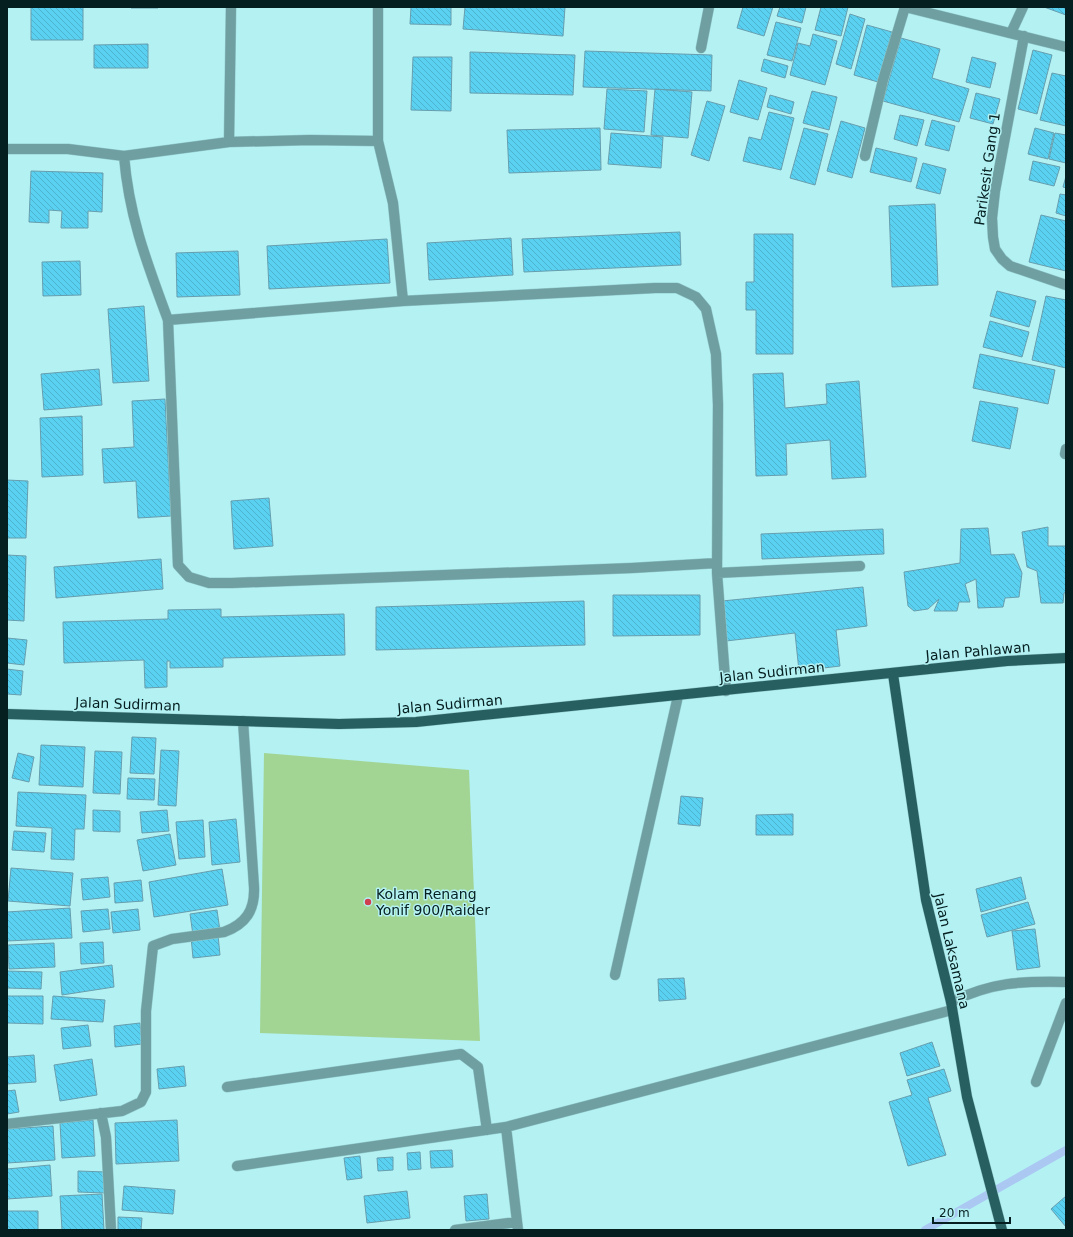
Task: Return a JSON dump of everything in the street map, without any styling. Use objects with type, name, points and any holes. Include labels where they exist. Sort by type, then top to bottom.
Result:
[{"type":"main road","name":"Jalan Pahlawan","points":[[893,674],[1006,661],[1066,658]]},
{"type":"main road","name":"Jalan Sudirman","points":[[7,714],[370,724],[416,722],[893,674]]},
{"type":"main road","name":"Jalan Laksamana","points":[[893,674],[926,900],[951,1006],[967,1097],[1002,1230]]},
{"type":"street","points":[[230,142],[231,7]]},
{"type":"street","points":[[378,7],[378,141],[393,203],[403,301]]},
{"type":"street","points":[[701,48],[709,7]]},
{"type":"street","points":[[865,156],[883,80],[905,7],[1066,47]]},
{"type":"street","points":[[1011,33],[1023,7]]},
{"type":"street","name":"Parikesit Gang 1","points":[[1024,36],[992,218],[995,249],[1002,259],[1010,266],[1066,285]]},
{"type":"street","points":[[7,149],[68,149],[124,156],[230,142],[310,140],[378,141]]},
{"type":"street","points":[[124,156],[126,185],[132,216],[168,320],[178,565],[189,577],[208,583],[232,583],[632,568],[717,562]]},
{"type":"street","points":[[168,320],[403,301],[654,288],[676,288],[696,297],[706,309],[716,354],[718,413],[717,573],[726,691]]},
{"type":"street","points":[[717,573],[860,566]]},
{"type":"street","points":[[615,975],[678,696]]},
{"type":"street","points":[[7,1124],[122,1111],[141,1102],[145,1095],[146,1011],[153,946],[172,939],[231,930],[246,919],[254,904],[243,721]]},
{"type":"street","points":[[237,1166],[506,1127],[951,1006],[969,993],[1009,982],[1066,982]]},
{"type":"street","points":[[1036,1082],[1066,1003]]},
{"type":"street","points":[[227,1087],[460,1054],[478,1067],[487,1130]]},
{"type":"street","points":[[101,1113],[106,1137],[111,1230]]},
{"type":"street","points":[[455,1230],[517,1226],[506,1127]]},
{"type":"green space","name":"Kolam Renang Yonif 900/Raider","points":[[264,753],[469,770],[480,1041],[260,1033]]},
{"type":"building","points":[[31,7],[83,7],[83,40],[31,40]]},
{"type":"building","points":[[158,7],[158,8],[131,8]]},
{"type":"building","points":[[411,7],[451,7],[451,25],[410,24]]},
{"type":"building","points":[[465,7],[565,7],[563,36],[463,29]]},
{"type":"building","points":[[743,7],[773,7],[764,36],[737,28]]},
{"type":"building","points":[[780,7],[806,7],[802,23],[777,16]]},
{"type":"building","points":[[821,7],[848,7],[841,36],[815,30]]},
{"type":"building","points":[[1044,7],[1066,7],[1066,15]]},
{"type":"building","points":[[850,14],[865,19],[851,69],[836,64]]},
{"type":"building","points":[[776,22],[801,28],[792,61],[767,55]]},
{"type":"building","points":[[867,25],[892,32],[878,82],[854,75]]},
{"type":"building","points":[[813,34],[837,41],[825,85],[790,75],[798,43],[810,46]]},
{"type":"building","points":[[901,38],[940,49],[932,78],[969,89],[959,122],[883,101]]},
{"type":"building","points":[[148,44],[148,68],[94,68],[94,45]]},
{"type":"building","points":[[1033,50],[1052,55],[1037,114],[1018,109]]},
{"type":"building","points":[[585,51],[712,55],[711,91],[583,87]]},
{"type":"building","points":[[470,52],[575,55],[573,95],[470,93]]},
{"type":"building","points":[[413,57],[452,57],[451,111],[411,110]]},
{"type":"building","points":[[972,57],[996,63],[990,88],[966,82]]},
{"type":"building","points":[[764,59],[788,66],[785,78],[761,71]]},
{"type":"building","points":[[1052,73],[1066,76],[1066,126],[1040,120]]},
{"type":"building","points":[[739,80],[767,88],[758,120],[730,112]]},
{"type":"building","points":[[607,89],[647,91],[644,132],[604,129]]},
{"type":"building","points":[[655,89],[692,92],[688,138],[651,135]]},
{"type":"building","points":[[812,91],[837,97],[829,130],[803,123]]},
{"type":"building","points":[[976,93],[1000,99],[993,124],[970,118]]},
{"type":"building","points":[[770,95],[794,102],[791,114],[767,107]]},
{"type":"building","points":[[707,101],[725,106],[709,161],[691,155]]},
{"type":"building","points":[[769,112],[794,118],[781,170],[743,161],[749,137],[761,140]]},
{"type":"building","points":[[900,115],[924,120],[917,146],[894,139]]},
{"type":"building","points":[[932,120],[955,126],[949,151],[925,145]]},
{"type":"building","points":[[841,121],[865,128],[852,178],[827,171]]},
{"type":"building","points":[[600,128],[601,170],[509,173],[507,130]]},
{"type":"building","points":[[804,128],[828,134],[815,185],[790,178]]},
{"type":"building","points":[[1035,128],[1054,133],[1048,159],[1028,154]]},
{"type":"building","points":[[611,133],[663,137],[661,168],[608,164]]},
{"type":"building","points":[[1055,133],[1066,135],[1066,163],[1049,159]]},
{"type":"building","points":[[876,148],[917,158],[911,182],[870,172]]},
{"type":"building","points":[[1033,161],[1060,167],[1054,186],[1029,180]]},
{"type":"building","points":[[923,163],[946,169],[940,194],[916,188]]},
{"type":"building","points":[[31,171],[103,173],[102,212],[88,211],[88,228],[61,228],[62,211],[49,210],[49,223],[29,222]]},
{"type":"building","points":[[1066,176],[1066,188],[1063,187]]},
{"type":"building","points":[[1060,194],[1066,195],[1066,216],[1056,213]]},
{"type":"building","points":[[935,204],[938,285],[892,287],[889,206]]},
{"type":"building","points":[[1041,215],[1066,221],[1066,271],[1029,262]]},
{"type":"building","points":[[680,232],[681,265],[524,272],[522,239]]},
{"type":"building","points":[[754,234],[793,234],[793,354],[756,354],[756,310],[746,310],[746,282],[754,282]]},
{"type":"building","points":[[511,238],[513,275],[429,280],[427,243]]},
{"type":"building","points":[[387,239],[390,283],[269,289],[267,246]]},
{"type":"building","points":[[238,251],[240,295],[177,297],[176,253]]},
{"type":"building","points":[[80,261],[81,295],[43,296],[42,262]]},
{"type":"building","points":[[997,291],[1036,301],[1029,327],[990,316]]},
{"type":"building","points":[[1046,296],[1066,300],[1066,368],[1032,360]]},
{"type":"building","points":[[144,306],[149,381],[113,383],[108,309]]},
{"type":"building","points":[[990,321],[1029,332],[1022,357],[983,347]]},
{"type":"building","points":[[980,354],[1055,370],[1048,404],[973,388]]},
{"type":"building","points":[[99,369],[102,405],[44,410],[41,374]]},
{"type":"building","points":[[783,373],[785,408],[827,404],[826,384],[859,381],[866,477],[832,479],[830,440],[786,444],[787,475],[756,476],[753,374]]},
{"type":"building","points":[[165,399],[171,516],[138,518],[136,481],[104,483],[102,449],[134,447],[132,401]]},
{"type":"building","points":[[980,401],[1018,408],[1010,449],[972,441]]},
{"type":"building","points":[[82,416],[83,475],[42,477],[40,418]]},
{"type":"building","points":[[7,480],[28,481],[26,538],[7,538]]},
{"type":"building","points":[[269,498],[273,546],[234,549],[231,501]]},
{"type":"building","points":[[1048,527],[1048,546],[1066,546],[1066,592],[1064,593],[1063,603],[1041,603],[1037,571],[1027,567],[1022,532]]},
{"type":"building","points":[[988,528],[991,555],[1014,554],[1022,573],[1019,597],[1005,598],[1003,607],[978,608],[976,579],[965,584],[970,602],[959,602],[957,611],[934,611],[939,599],[928,609],[914,611],[908,606],[904,572],[960,563],[961,529]]},
{"type":"building","points":[[883,529],[884,554],[762,559],[761,534]]},
{"type":"building","points":[[7,555],[26,556],[24,621],[7,620]]},
{"type":"building","points":[[161,559],[163,589],[56,598],[54,567]]},
{"type":"building","points":[[863,587],[867,626],[836,630],[840,666],[799,671],[795,633],[726,641],[722,601]]},
{"type":"building","points":[[613,595],[700,595],[700,635],[613,636]]},
{"type":"building","points":[[584,601],[585,645],[376,650],[376,607]]},
{"type":"building","points":[[221,609],[221,617],[344,614],[345,655],[223,658],[223,667],[170,668],[170,661],[167,661],[167,687],[145,688],[144,660],[64,663],[63,622],[168,619],[168,610]]},
{"type":"building","points":[[7,638],[27,640],[24,665],[7,663]]},
{"type":"building","points":[[7,669],[23,671],[21,695],[7,694]]},
{"type":"building","points":[[132,737],[156,738],[154,774],[130,773]]},
{"type":"building","points":[[41,745],[85,747],[83,787],[39,785]]},
{"type":"building","points":[[161,750],[179,751],[176,806],[158,805]]},
{"type":"building","points":[[95,751],[122,752],[120,794],[93,793]]},
{"type":"building","points":[[18,753],[34,757],[29,782],[12,778]]},
{"type":"building","points":[[128,778],[155,779],[154,800],[127,799]]},
{"type":"building","points":[[18,792],[86,795],[84,829],[75,829],[74,860],[51,859],[52,828],[16,826]]},
{"type":"building","points":[[681,796],[703,798],[700,826],[678,824]]},
{"type":"building","points":[[93,810],[120,811],[120,832],[93,831]]},
{"type":"building","points":[[167,810],[169,831],[142,833],[140,812]]},
{"type":"building","points":[[793,814],[793,835],[756,835],[756,815]]},
{"type":"building","points":[[236,819],[240,862],[212,865],[209,822]]},
{"type":"building","points":[[203,820],[205,857],[179,859],[176,822]]},
{"type":"building","points":[[14,831],[46,833],[44,852],[12,850]]},
{"type":"building","points":[[170,834],[176,865],[143,871],[137,840]]},
{"type":"building","points":[[11,868],[73,873],[70,906],[8,901]]},
{"type":"building","points":[[222,869],[228,905],[154,917],[149,882]]},
{"type":"building","points":[[108,877],[110,897],[83,900],[81,879]]},
{"type":"building","points":[[1021,877],[1026,899],[981,912],[976,889]]},
{"type":"building","points":[[141,880],[143,901],[115,903],[114,883]]},
{"type":"building","points":[[1028,902],[1035,924],[987,937],[981,915]]},
{"type":"building","points":[[70,908],[72,938],[7,941],[7,912]]},
{"type":"building","points":[[108,909],[110,929],[83,932],[81,911]]},
{"type":"building","points":[[138,909],[140,930],[113,933],[111,912]]},
{"type":"building","points":[[217,910],[220,931],[193,935],[190,914]]},
{"type":"building","points":[[1035,929],[1040,967],[1017,970],[1012,931]]},
{"type":"building","points":[[218,935],[220,955],[193,958],[191,937]]},
{"type":"building","points":[[103,942],[104,963],[81,964],[80,943]]},
{"type":"building","points":[[54,943],[55,967],[9,969],[8,945]]},
{"type":"building","points":[[112,965],[114,987],[62,995],[60,972]]},
{"type":"building","points":[[7,971],[42,972],[41,989],[7,988]]},
{"type":"building","points":[[684,978],[686,999],[659,1001],[658,979]]},
{"type":"building","points":[[7,996],[43,996],[43,1024],[7,1023]]},
{"type":"building","points":[[53,996],[105,1000],[103,1022],[51,1019]]},
{"type":"building","points":[[140,1023],[142,1044],[115,1047],[114,1026]]},
{"type":"building","points":[[88,1025],[91,1046],[63,1049],[61,1028]]},
{"type":"building","points":[[932,1042],[940,1066],[907,1076],[900,1053]]},
{"type":"building","points":[[34,1055],[36,1082],[7,1084],[7,1057]]},
{"type":"building","points":[[92,1059],[97,1095],[60,1101],[54,1065]]},
{"type":"building","points":[[184,1066],[186,1086],[159,1089],[157,1069]]},
{"type":"building","points":[[944,1069],[951,1091],[928,1098],[946,1155],[908,1166],[889,1102],[912,1095],[907,1080]]},
{"type":"building","points":[[15,1090],[19,1112],[7,1114],[7,1091]]},
{"type":"building","points":[[93,1120],[95,1156],[62,1158],[60,1123]]},
{"type":"building","points":[[177,1120],[179,1161],[116,1164],[115,1123]]},
{"type":"building","points":[[53,1126],[55,1160],[7,1163],[7,1129]]},
{"type":"building","points":[[452,1150],[453,1167],[431,1168],[430,1151]]},
{"type":"building","points":[[420,1152],[421,1169],[408,1170],[407,1153]]},
{"type":"building","points":[[360,1156],[362,1178],[347,1180],[344,1158]]},
{"type":"building","points":[[393,1157],[393,1170],[378,1171],[377,1158]]},
{"type":"building","points":[[50,1165],[52,1196],[7,1199],[7,1169]]},
{"type":"building","points":[[78,1171],[106,1172],[105,1193],[78,1192]]},
{"type":"building","points":[[124,1186],[175,1190],[173,1214],[122,1210]]},
{"type":"building","points":[[407,1191],[410,1218],[367,1223],[364,1196]]},
{"type":"building","points":[[102,1194],[104,1230],[62,1230],[60,1196]]},
{"type":"building","points":[[487,1194],[489,1219],[466,1221],[464,1196]]},
{"type":"building","points":[[1066,1196],[1066,1227],[1051,1209]]},
{"type":"building","points":[[7,1211],[38,1211],[38,1230],[7,1230]]},
{"type":"building","points":[[118,1217],[142,1218],[141,1230],[118,1230]]},
{"type":"waterway","points":[[925,1230],[1066,1150]]},
{"type":"place","name":"Kolam Renang Yonif 900/Raider","points":[[368,902]]}]
